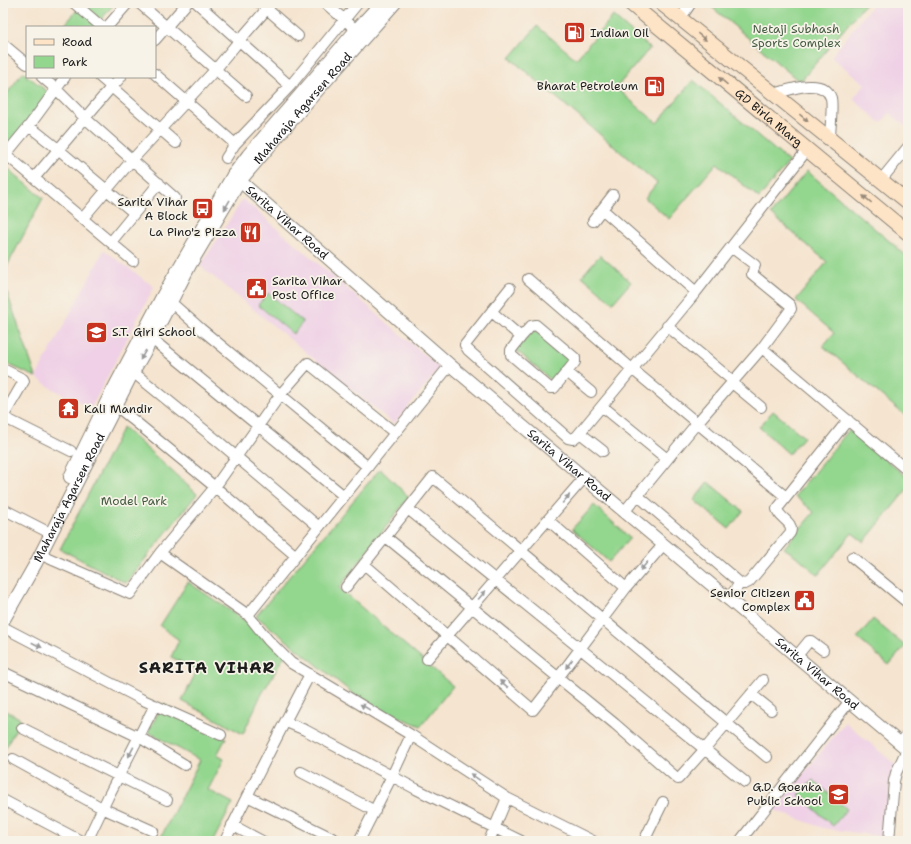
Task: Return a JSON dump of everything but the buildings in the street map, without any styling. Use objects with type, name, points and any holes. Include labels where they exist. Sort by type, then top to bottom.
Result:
[{"type":"main road","name":"GD Birla Marg","points":[[630,3],[908,233]]},
{"type":"main road","name":"GD Birla Marg","points":[[661,3],[908,202]]},
{"type":"main road","points":[[896,192],[900,201],[908,208]]},
{"type":"main road","points":[[881,210],[894,215],[908,226]]},
{"type":"street","points":[[74,3],[101,26]]},
{"type":"street","points":[[108,26],[128,3]]},
{"type":"street","points":[[139,3],[246,96]]},
{"type":"street","points":[[156,39],[187,3]]},
{"type":"street","points":[[197,3],[290,86]]},
{"type":"street","points":[[325,3],[361,34]]},
{"type":"street","points":[[226,158],[235,144],[290,86],[358,3]]},
{"type":"street","name":"Maharaja Agarsen Road","points":[[361,34],[382,3]]},
{"type":"street","name":"Maharaja Agarsen Road","points":[[3,604],[47,531],[167,299],[237,178],[248,155],[361,34],[395,3]]},
{"type":"street","points":[[680,19],[691,3]]},
{"type":"street","points":[[83,218],[132,160],[215,70],[266,5],[298,36]]},
{"type":"street","points":[[3,44],[26,63]]},
{"type":"street","points":[[156,75],[235,144]]},
{"type":"street","points":[[43,78],[85,118],[175,198]]},
{"type":"street","points":[[64,78],[29,126],[5,153],[133,261]]},
{"type":"street","points":[[101,78],[176,143]]},
{"type":"street","points":[[35,177],[120,78]]},
{"type":"street","points":[[774,94],[816,85],[826,90],[831,98],[830,139]]},
{"type":"street","points":[[29,126],[134,214]]},
{"type":"street","points":[[881,180],[908,147]]},
{"type":"street","points":[[510,288],[465,345],[466,348],[568,438],[573,439],[580,433],[696,292],[807,150]]},
{"type":"street","name":"Sarita Vihar Road","points":[[237,178],[450,365],[905,748]]},
{"type":"street","points":[[111,242],[159,183]]},
{"type":"street","points":[[593,221],[613,195]]},
{"type":"street","points":[[602,209],[696,292]]},
{"type":"street","points":[[624,512],[697,423],[762,348],[790,312],[791,307],[752,274],[755,266],[731,246]]},
{"type":"street","points":[[528,280],[632,370],[786,497]]},
{"type":"street","points":[[167,299],[368,467]]},
{"type":"street","points":[[492,312],[521,336]]},
{"type":"street","points":[[533,325],[538,327],[575,358],[575,362],[554,388],[550,388],[511,355],[511,350],[521,336],[531,326],[533,325]]},
{"type":"street","points":[[667,326],[761,408]]},
{"type":"street","points":[[148,336],[344,496]]},
{"type":"street","points":[[762,348],[908,471]]},
{"type":"street","points":[[46,557],[130,594],[160,553],[215,487],[280,395],[308,364],[395,433]]},
{"type":"street","points":[[248,615],[450,365]]},
{"type":"street","points":[[3,369],[23,379],[24,381],[3,417],[70,451]]},
{"type":"street","points":[[130,370],[237,457],[319,527]]},
{"type":"street","points":[[567,372],[591,392]]},
{"type":"street","points":[[112,404],[215,487],[296,556]]},
{"type":"street","points":[[602,406],[667,459]]},
{"type":"street","points":[[637,495],[740,583],[745,584],[749,582],[792,529],[791,525],[780,516],[777,509],[848,420]]},
{"type":"street","points":[[580,433],[603,452]]},
{"type":"street","points":[[346,587],[433,477],[767,756]]},
{"type":"street","points":[[427,659],[584,478]]},
{"type":"street","points":[[3,508],[47,531]]},
{"type":"street","points":[[408,509],[745,782]]},
{"type":"street","points":[[548,520],[626,588]]},
{"type":"street","name":"Maharaja Agarsen Road","points":[[3,621],[36,563],[47,531]]},
{"type":"street","points":[[386,537],[678,778],[705,749],[763,680]]},
{"type":"street","points":[[364,564],[533,710],[626,588],[663,545]]},
{"type":"street","points":[[160,553],[248,615],[268,640],[291,663],[411,735],[507,798],[593,841]]},
{"type":"street","points":[[852,557],[908,603]]},
{"type":"street","points":[[728,600],[740,583]]},
{"type":"street","points":[[3,627],[155,705],[221,735]]},
{"type":"street","points":[[796,657],[809,641],[823,650]]},
{"type":"street","points":[[3,672],[139,737],[185,765]]},
{"type":"street","points":[[225,841],[267,755],[286,722],[310,674]]},
{"type":"street","points":[[751,694],[771,710]]},
{"type":"street","points":[[740,841],[849,702]]},
{"type":"street","points":[[87,841],[102,808],[155,705]]},
{"type":"street","points":[[286,722],[305,730],[520,841]]},
{"type":"street","points":[[22,728],[167,800]]},
{"type":"street","points":[[889,841],[894,781],[905,748],[908,733]]},
{"type":"street","points":[[359,841],[411,735]]},
{"type":"street","points":[[13,759],[102,808],[153,831]]},
{"type":"street","points":[[300,772],[374,811]]},
{"type":"street","points":[[247,796],[338,841]]},
{"type":"street","points":[[489,841],[507,798]]},
{"type":"street","points":[[3,800],[81,841]]},
{"type":"street","points":[[644,841],[663,802]]},
{"type":"street","points":[[232,825],[262,841]]},
{"type":"shaded area","points":[[874,3],[908,3],[908,122],[905,126],[890,113],[881,123],[853,99],[865,84],[831,57]]},
{"type":"shaded area","points":[[243,199],[440,368],[394,424],[200,266]]},
{"type":"shaded area","name":"S.T. Giri School","points":[[104,250],[154,287],[91,408],[51,388],[36,377]]},
{"type":"shaded area","name":"G.D. Goenka Public School","points":[[845,722],[896,765],[891,777],[884,837],[823,828],[774,810]]},
{"type":"green space","points":[[83,3],[115,3],[96,26],[64,26]]},
{"type":"green space","name":"Netaji Subhash Sports Complex","points":[[707,3],[866,3],[800,82]]},
{"type":"green space","points":[[613,16],[650,48],[616,88],[657,123],[693,80],[789,162],[759,198],[717,163],[669,219],[645,198],[657,183],[510,58],[537,26],[576,59]]},
{"type":"green space","points":[[23,72],[26,74],[26,78],[30,78],[48,92],[33,115],[5,148],[3,146],[3,99]]},
{"type":"green space","points":[[3,164],[43,198],[3,274]]},
{"type":"green space","points":[[807,171],[908,257],[908,418],[823,346],[834,333],[796,300],[827,262],[771,214]]},
{"type":"green space","points":[[600,255],[631,282],[613,303],[582,276]]},
{"type":"green space","points":[[3,281],[36,377],[3,362]]},
{"type":"green space","points":[[268,293],[303,322],[293,334],[258,305]]},
{"type":"green space","points":[[534,329],[568,359],[551,380],[516,350]]},
{"type":"green space","points":[[773,411],[804,437],[789,454],[759,427]]},
{"type":"green space","name":"Model Park","points":[[123,427],[197,494],[126,583],[60,549]]},
{"type":"green space","points":[[849,430],[908,478],[908,488],[864,542],[852,533],[818,575],[799,558],[784,548],[814,512],[795,496]]},
{"type":"green space","points":[[380,469],[409,497],[339,588],[453,686],[421,726],[366,704],[256,616]]},
{"type":"green space","points":[[708,482],[743,511],[729,529],[694,500]]},
{"type":"green space","points":[[594,505],[630,538],[609,562],[572,529]]},
{"type":"green space","points":[[188,582],[244,620],[287,652],[260,697],[243,734],[182,701],[197,670],[171,657],[179,640],[160,626]]},
{"type":"green space","points":[[873,619],[905,646],[889,665],[857,638]]},
{"type":"green space","points":[[163,704],[226,738],[217,755],[224,759],[208,790],[233,803],[213,841],[159,841],[200,760],[148,732]]},
{"type":"green space","points":[[3,709],[21,719],[3,753]]},
{"type":"green space","points":[[813,780],[847,809],[833,826],[799,795]]},
{"type":"place","name":"Indian Oil","points":[[575,33]]},
{"type":"place","name":"Bharat Petroleum","points":[[654,86]]},
{"type":"place","name":"Sarita Vihar A Block","points":[[203,209]]},
{"type":"place","name":"La Pino'z Pizza","points":[[251,232]]},
{"type":"place","name":"Sarita Vihar Post Office","points":[[256,288]]},
{"type":"place","name":"S.T. Giri School","points":[[96,332]]},
{"type":"place","name":"Kali Mandir","points":[[69,409]]},
{"type":"place","name":"Senior Citizen Complex","points":[[805,600]]},
{"type":"place","name":"G.D. Goenka Public School","points":[[838,794]]},
{"type":"district","name":"SARITA VIHAR","points":[[207,667]]}]
